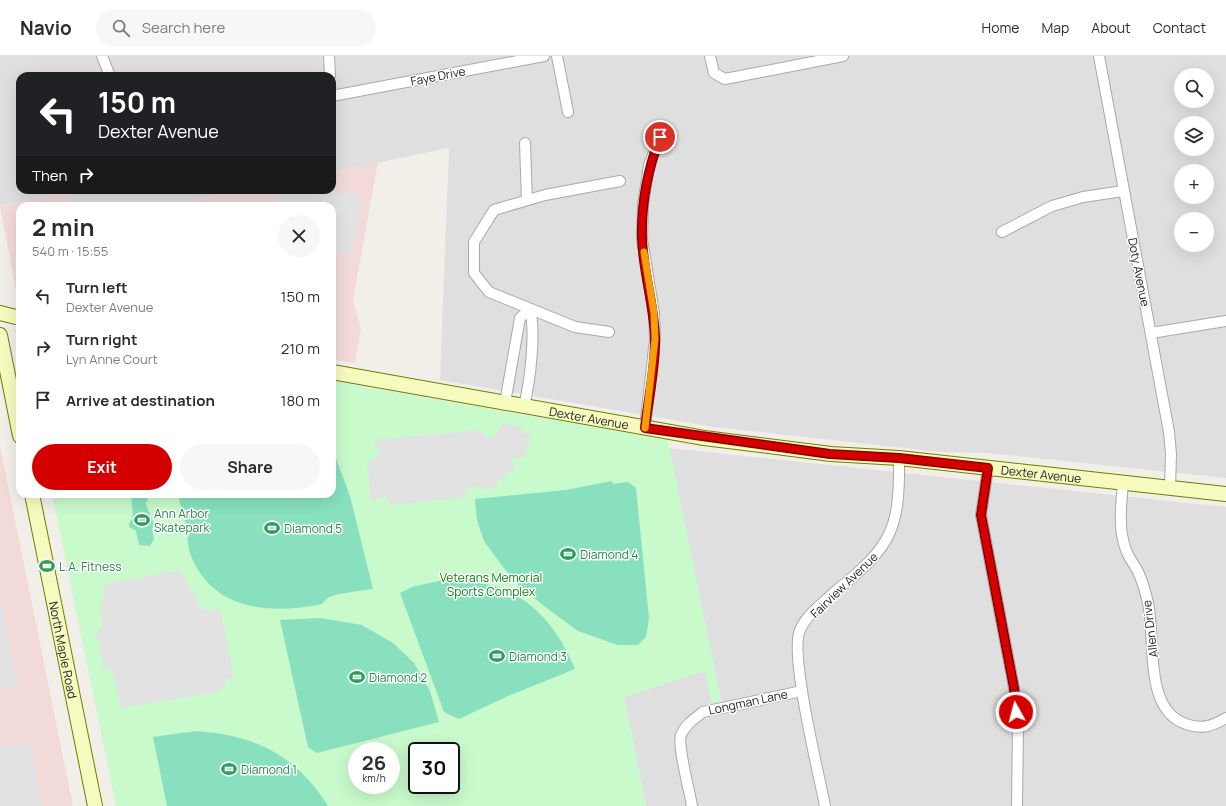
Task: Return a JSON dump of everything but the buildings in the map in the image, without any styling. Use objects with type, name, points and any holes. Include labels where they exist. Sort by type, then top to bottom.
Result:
[{"type":"main road","points":[[0,312],[16,317]]},
{"type":"main road","points":[[0,335],[16,416]]},
{"type":"main road","name":"Dexter Avenue","points":[[336,373],[645,428],[830,454],[899,458],[1123,484],[1226,494]]},
{"type":"main road","name":"North Maple Road","points":[[33,498],[95,806]]},
{"type":"street","points":[[102,56],[108,72]]},
{"type":"street","points":[[328,56],[330,72]]},
{"type":"street","name":"Faye Drive","points":[[336,93],[544,56]]},
{"type":"street","points":[[557,56],[568,112]]},
{"type":"street","points":[[710,56],[714,73],[725,79],[843,56]]},
{"type":"street","name":"Doty Avenue","points":[[1099,56],[1169,432],[1171,454],[1170,488]]},
{"type":"street","points":[[645,428],[655,339],[654,313],[642,239],[643,205],[649,166],[660,137]]},
{"type":"street","points":[[525,143],[527,200]]},
{"type":"street","points":[[610,332],[575,327],[489,292],[474,273],[474,242],[494,210],[545,195],[620,181]]},
{"type":"street","points":[[1002,232],[1052,206],[1084,197],[1123,191]]},
{"type":"street","points":[[504,402],[520,318],[530,309]]},
{"type":"street","points":[[524,406],[528,387],[534,322],[530,309]]},
{"type":"street","points":[[1151,333],[1226,321]]},
{"type":"street","name":"Fairview Avenue","points":[[825,806],[802,691],[797,655],[800,630],[827,598],[863,569],[886,543],[896,518],[900,495],[899,458]]},
{"type":"street","points":[[988,468],[981,515],[1014,688],[1018,724],[1017,806]]},
{"type":"street","name":"Allen Drive","points":[[1123,484],[1120,522],[1126,550],[1140,574],[1148,605],[1155,674],[1159,694],[1167,712],[1178,722],[1196,728],[1211,727],[1226,718]]},
{"type":"street","name":"Longman Lane","points":[[692,806],[681,750],[680,736],[689,722],[703,712],[802,691]]},
{"type":"shaded area","points":[[0,56],[1226,56],[1226,478],[987,453],[939,452],[714,427],[440,380],[449,148],[336,171],[336,72],[16,72],[16,194],[57,194],[0,206]]},
{"type":"shaded area","points":[[378,162],[353,300],[361,329],[355,363],[336,360],[336,202],[185,202],[224,194],[336,194],[336,171]]},
{"type":"shaded area","points":[[336,192],[362,196],[352,255],[336,253],[336,202],[272,202],[278,195],[336,194]]},
{"type":"shaded area","points":[[57,194],[67,194],[69,202],[19,202]]},
{"type":"shaded area","points":[[67,194],[224,194],[186,202],[69,202]]},
{"type":"shaded area","points":[[16,203],[16,289],[0,206]]},
{"type":"shaded area","points":[[501,423],[523,428],[522,434],[531,434],[524,457],[510,460],[509,463],[516,466],[489,490],[477,487],[464,489],[468,497],[391,505],[384,496],[371,502],[367,462],[377,457],[380,451],[373,440],[480,430],[487,438],[493,438],[498,432]]},
{"type":"shaded area","points":[[0,445],[5,471],[73,806],[0,806]]},
{"type":"shaded area","points":[[669,448],[1226,507],[1226,806],[646,806],[624,697],[705,671],[712,703],[721,701]]},
{"type":"shaded area","points":[[180,570],[201,608],[207,611],[220,609],[234,677],[228,679],[218,692],[121,708],[112,670],[104,669],[96,631],[103,629],[100,608],[104,593],[102,585]]},
{"type":"shaded area","points":[[0,597],[18,686],[0,690]]},
{"type":"shaded area","points":[[29,741],[43,806],[0,806],[0,746]]},
{"type":"green space","name":"Veterans Memorial Sports Complex","points":[[336,382],[668,440],[721,701],[712,703],[705,671],[624,697],[646,806],[116,806],[53,498],[336,498]]},
{"type":"green space","name":"Diamond 5","points":[[336,459],[350,496],[373,589],[336,595],[328,598],[323,603],[318,605],[299,608],[262,608],[244,604],[228,598],[213,588],[201,574],[191,556],[179,498],[336,498]]},
{"type":"green space","name":"Diamond 4","points":[[612,481],[613,484],[628,482],[636,488],[649,618],[646,637],[638,645],[618,645],[578,631],[548,609],[520,587],[503,567],[484,541],[477,520],[475,499],[566,490]]},
{"type":"green space","name":"Ann Arbor Skatepark","points":[[131,498],[147,498],[148,501],[145,502],[154,524],[152,529],[154,539],[150,546],[139,545],[136,531],[129,527],[129,523],[133,518]]},
{"type":"green space","name":"Diamond 3","points":[[443,580],[467,581],[489,585],[508,591],[525,601],[540,614],[553,630],[565,648],[575,669],[508,696],[459,719],[444,712],[400,593],[412,587]]},
{"type":"green space","name":"Diamond 2","points":[[320,618],[362,625],[393,643],[414,663],[430,691],[439,722],[360,742],[348,742],[348,745],[317,753],[308,747],[280,620]]},
{"type":"green space","name":"Diamond 1","points":[[196,731],[237,737],[272,751],[288,761],[302,773],[316,788],[328,806],[167,806],[153,737]]},
{"type":"slow traffic","points":[[644,252],[654,313],[655,339],[645,428]]},
{"type":"place","name":"Ann Arbor Skatepark","points":[[142,520]]},
{"type":"place","name":"Diamond 5","points":[[272,528]]},
{"type":"place","name":"Diamond 4","points":[[568,554]]},
{"type":"place","name":"L.A. Fitness","points":[[47,566]]},
{"type":"place","name":"Diamond 3","points":[[497,656]]},
{"type":"place","name":"Diamond 2","points":[[357,677]]},
{"type":"place","name":"Diamond 1","points":[[229,769]]},
{"type":"route","points":[[660,137],[649,166],[643,205],[642,239],[654,313],[655,339],[645,428],[704,438],[830,454],[899,458],[988,468],[981,515],[1014,688],[1016,712]]}]
